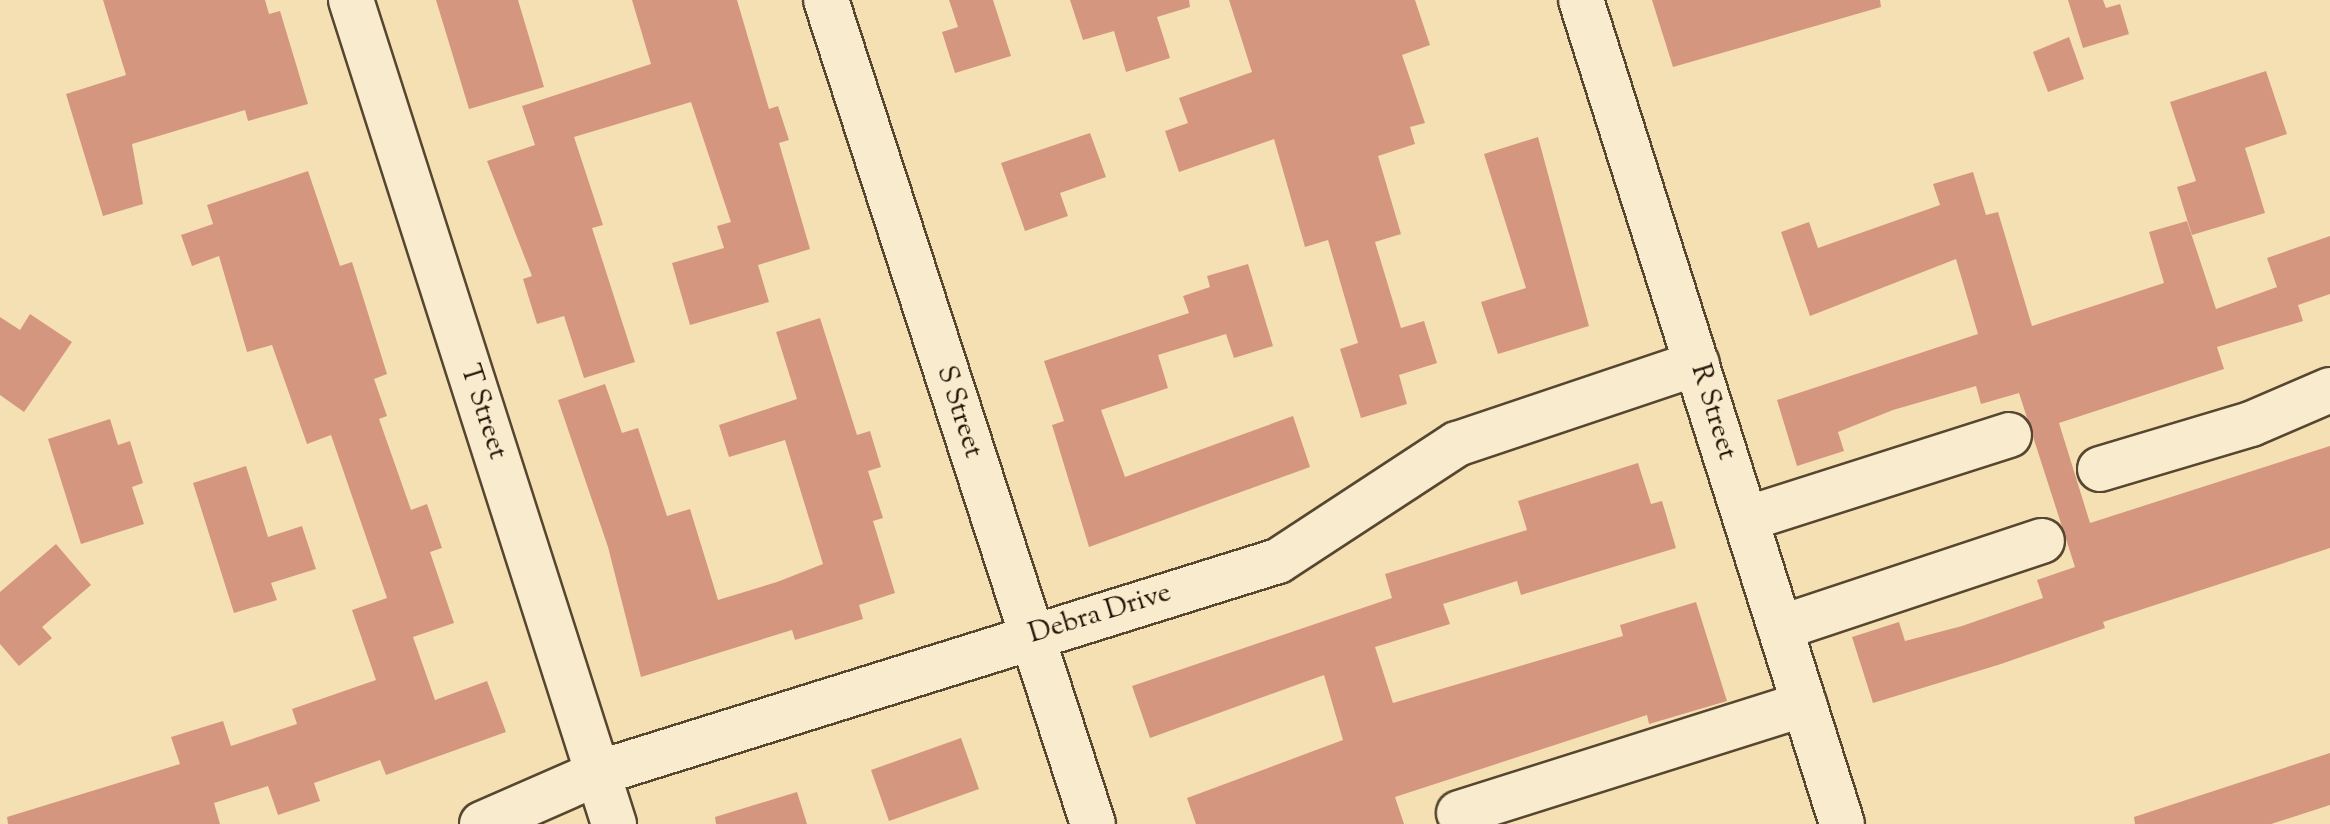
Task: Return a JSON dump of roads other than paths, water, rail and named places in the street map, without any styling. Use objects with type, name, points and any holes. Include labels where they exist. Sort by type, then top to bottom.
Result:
[{"type":"street","name":"T Street","points":[[351,0],[614,824]]},
{"type":"street","name":"S Street","points":[[826,0],[1093,824]]},
{"type":"street","name":"R Street","points":[[1581,0],[1842,824]]},
{"type":"street","name":"Debra Drive","points":[[482,824],[598,773],[1031,634],[1278,561],[1457,444],[1697,363]]},
{"type":"street","points":[[2100,469],[2280,414],[2330,390]]},
{"type":"street","points":[[1746,519],[2009,435]]},
{"type":"street","points":[[1780,628],[2042,541]]},
{"type":"street","points":[[1459,813],[1804,704]]}]
